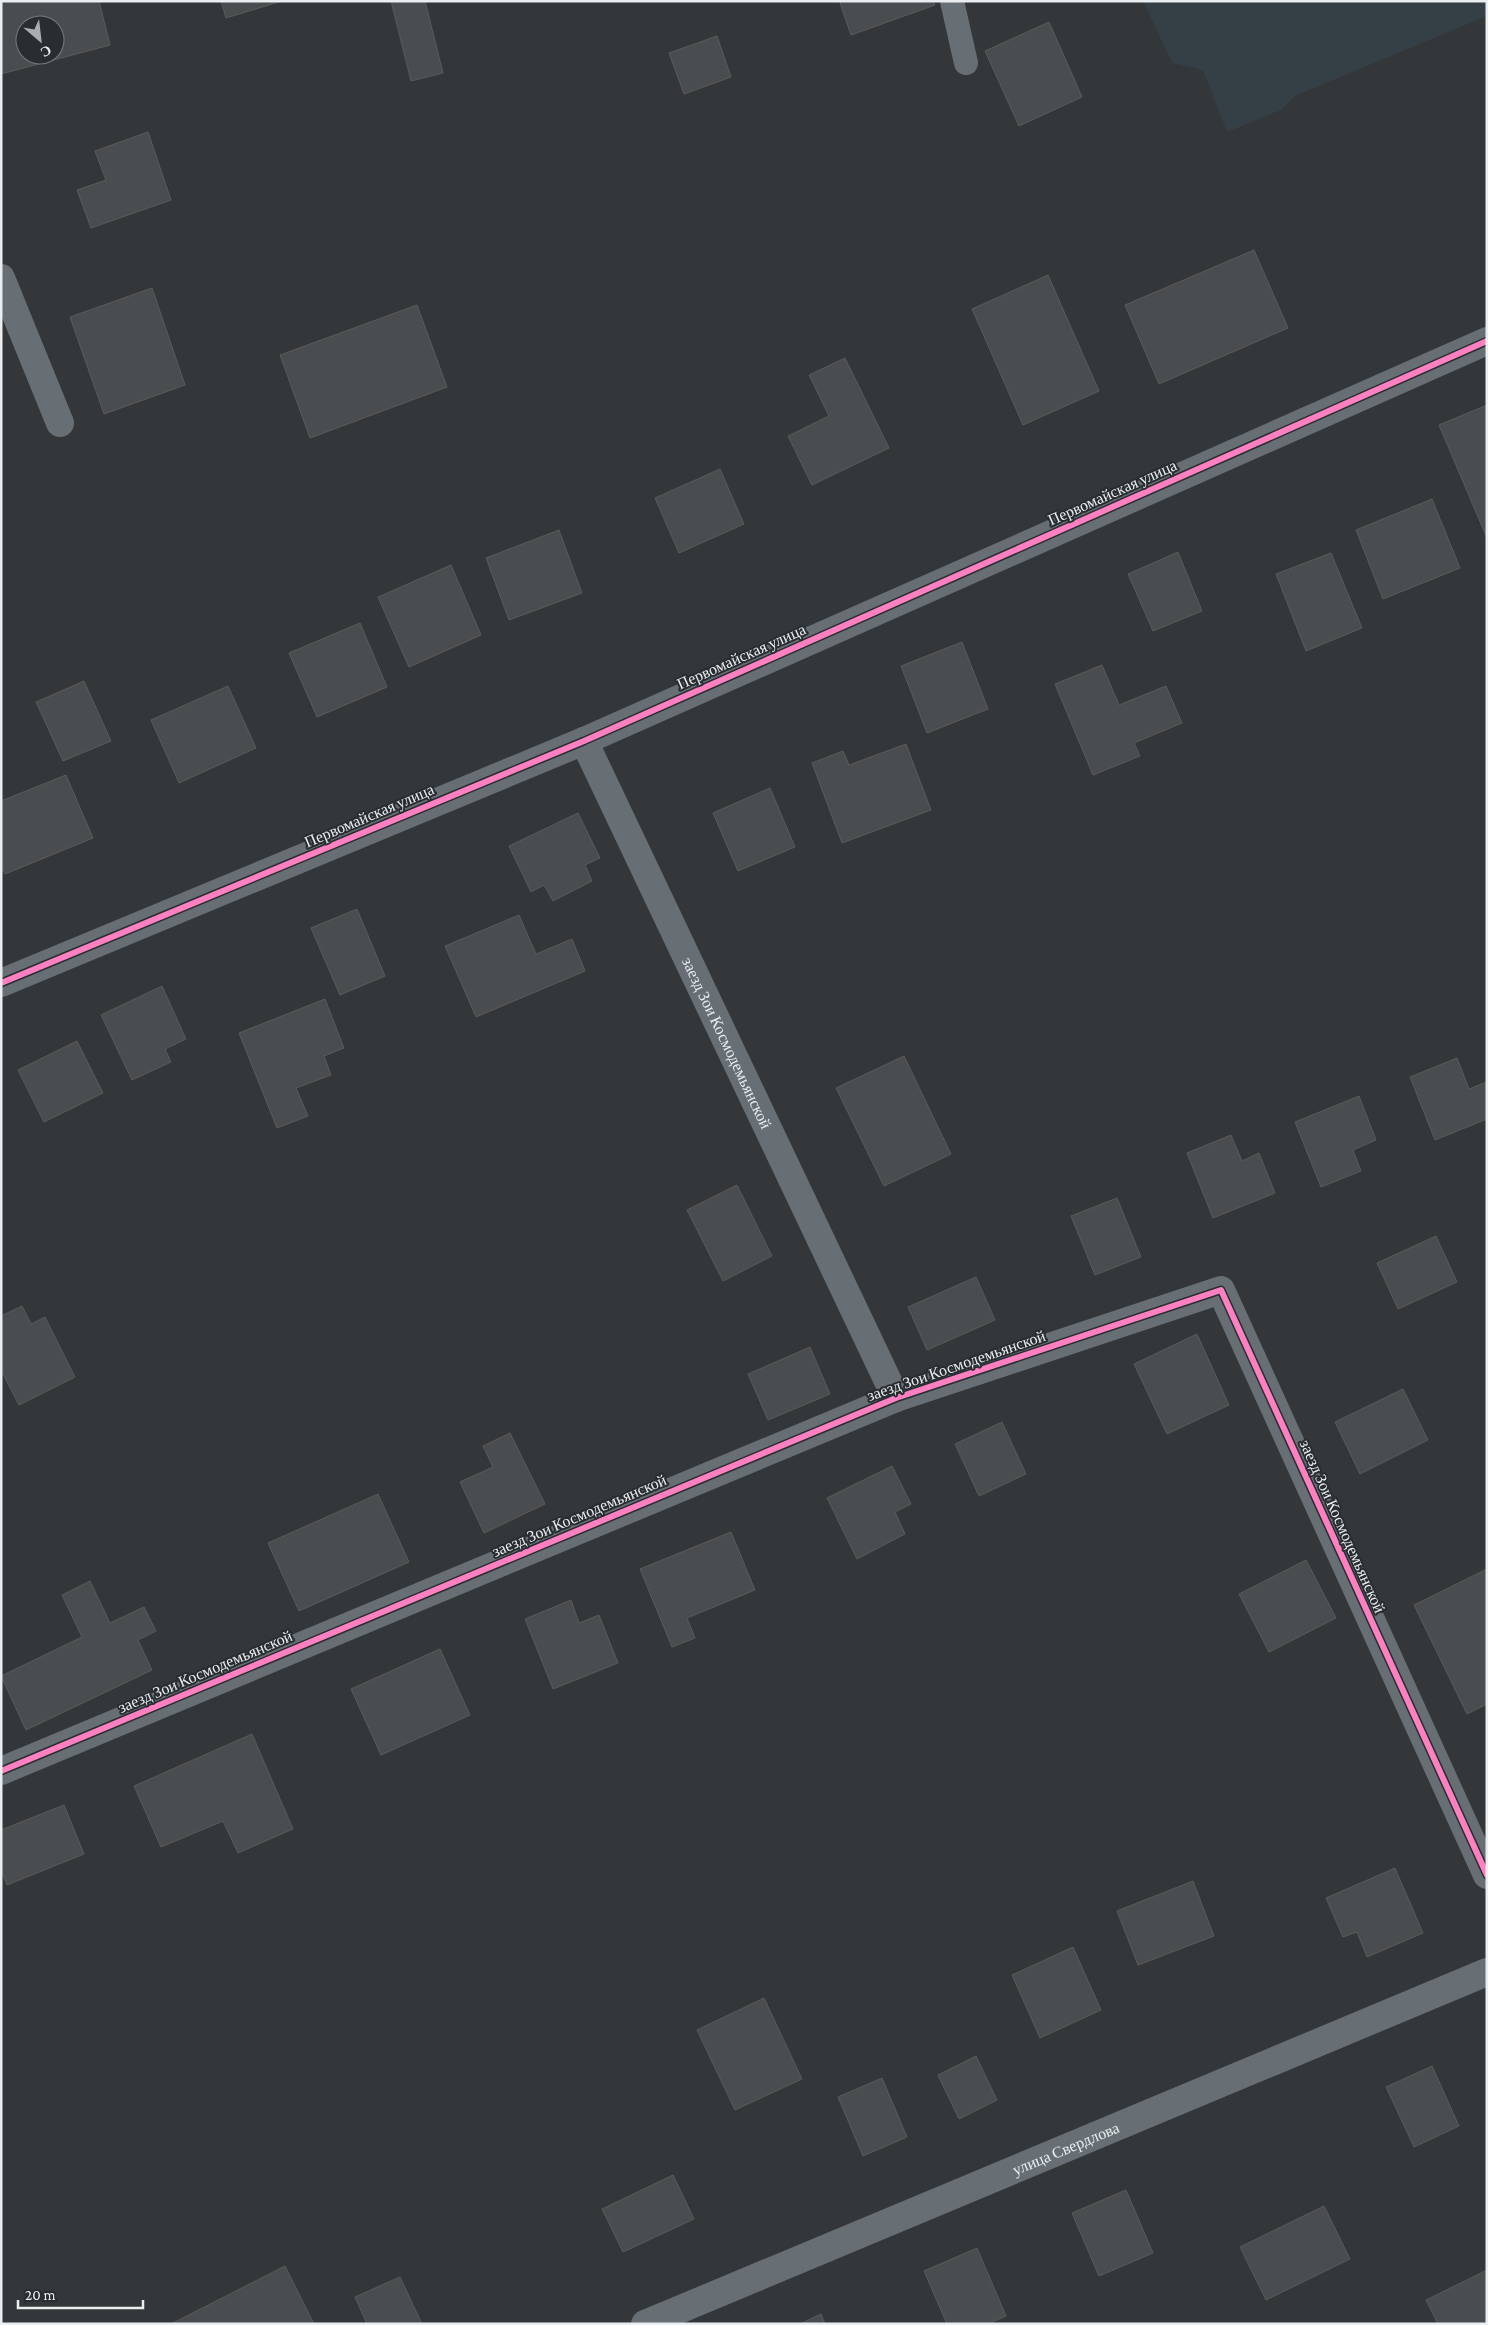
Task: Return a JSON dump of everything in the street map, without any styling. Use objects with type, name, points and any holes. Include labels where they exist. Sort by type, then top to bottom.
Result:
[{"type":"street","points":[[1,278],[60,423]]},
{"type":"street","name":"Первомайская улица","points":[[1,983],[584,741],[1487,341]]},
{"type":"street","name":"заезд Зои Космодемьянской","points":[[584,741],[896,1398]]},
{"type":"street","name":"заезд Зои Космодемьянской","points":[[1,1771],[896,1398],[1221,1290],[1487,1875]]},
{"type":"street","name":"улица Свердлова","points":[[645,2324],[1487,1972]]},
{"type":"lane","points":[[952,1],[966,63]]},
{"type":"shaded area","points":[[1143,1],[1487,1],[1487,16],[1295,96],[1281,110],[1227,132],[1203,70],[1172,63]]},
{"type":"building","points":[[1,1],[99,1],[110,45],[65,57],[65,15],[15,15],[15,65],[35,65],[1,74]]},
{"type":"building","points":[[221,1],[282,1],[226,18]]},
{"type":"building","points":[[391,1],[425,1],[443,73],[411,81]]},
{"type":"building","points":[[846,1],[933,1],[935,5],[851,35],[840,3]]},
{"type":"building","points":[[1049,22],[1082,97],[1019,126],[985,51]]},
{"type":"building","points":[[717,36],[731,77],[684,94],[669,53]]},
{"type":"building","points":[[148,132],[171,200],[91,228],[77,190],[106,180],[95,151]]},
{"type":"building","points":[[1254,250],[1288,328],[1159,384],[1125,305]]},
{"type":"building","points":[[1048,275],[1099,391],[1023,425],[972,309]]},
{"type":"building","points":[[152,288],[185,385],[104,414],[70,317]]},
{"type":"building","points":[[417,305],[447,387],[310,438],[280,355]]},
{"type":"building","points":[[845,358],[889,448],[812,485],[788,436],[829,416],[809,375]]},
{"type":"building","points":[[1487,405],[1487,538],[1439,425]]},
{"type":"building","points":[[720,469],[744,524],[679,553],[655,498]]},
{"type":"building","points":[[1432,499],[1460,568],[1383,599],[1356,530]]},
{"type":"building","points":[[559,530],[582,593],[509,620],[486,558]]},
{"type":"building","points":[[1178,552],[1202,611],[1153,631],[1128,574]]},
{"type":"building","points":[[1331,553],[1362,628],[1306,651],[1276,574]]},
{"type":"building","points":[[451,565],[481,635],[409,667],[378,597]]},
{"type":"building","points":[[360,623],[387,687],[317,717],[289,653]]},
{"type":"building","points":[[962,642],[988,709],[927,733],[901,666]]},
{"type":"building","points":[[1102,665],[1119,705],[1166,686],[1182,723],[1134,743],[1140,756],[1093,775],[1055,684]]},
{"type":"building","points":[[84,681],[111,741],[63,761],[36,702]]},
{"type":"building","points":[[228,686],[256,748],[179,783],[151,720]]},
{"type":"building","points":[[906,744],[931,810],[842,843],[812,763],[843,751],[849,765]]},
{"type":"building","points":[[66,775],[93,838],[5,874],[1,865],[1,801]]},
{"type":"building","points":[[770,788],[795,847],[738,871],[713,813]]},
{"type":"building","points":[[578,813],[600,858],[585,865],[592,881],[553,901],[544,885],[531,892],[509,846]]},
{"type":"building","points":[[357,909],[385,976],[340,995],[311,928]]},
{"type":"building","points":[[519,915],[536,954],[572,939],[585,971],[476,1017],[445,946]]},
{"type":"building","points":[[162,986],[186,1039],[165,1049],[171,1062],[132,1080],[101,1015]]},
{"type":"building","points":[[325,999],[344,1048],[324,1056],[331,1075],[296,1088],[308,1116],[277,1128],[239,1033]]},
{"type":"building","points":[[77,1041],[103,1093],[44,1122],[18,1070]]},
{"type":"building","points":[[904,1056],[951,1154],[884,1186],[836,1088]]},
{"type":"building","points":[[1457,1058],[1469,1089],[1487,1082],[1487,1119],[1435,1140],[1410,1077]]},
{"type":"building","points":[[1359,1096],[1376,1140],[1353,1150],[1361,1171],[1321,1187],[1295,1122]]},
{"type":"building","points":[[1231,1135],[1242,1161],[1259,1153],[1275,1193],[1213,1218],[1187,1153]]},
{"type":"building","points":[[737,1185],[772,1256],[723,1281],[687,1210]]},
{"type":"building","points":[[1117,1198],[1141,1257],[1095,1275],[1071,1216]]},
{"type":"building","points":[[1436,1236],[1457,1282],[1398,1309],[1377,1263]]},
{"type":"building","points":[[976,1277],[995,1320],[927,1350],[908,1307]]},
{"type":"building","points":[[22,1306],[31,1324],[45,1317],[75,1377],[19,1405],[1,1370],[1,1316]]},
{"type":"building","points":[[1197,1334],[1229,1405],[1167,1434],[1134,1364]]},
{"type":"building","points":[[810,1347],[830,1394],[768,1420],[748,1374]]},
{"type":"building","points":[[1403,1389],[1428,1440],[1360,1474],[1335,1422]]},
{"type":"building","points":[[1002,1422],[1026,1474],[979,1496],[955,1444]]},
{"type":"building","points":[[510,1433],[545,1504],[484,1533],[460,1482],[493,1467],[483,1446]]},
{"type":"building","points":[[892,1466],[911,1504],[895,1512],[905,1534],[857,1559],[827,1498]]},
{"type":"building","points":[[378,1494],[409,1562],[299,1611],[268,1543]]},
{"type":"building","points":[[731,1532],[755,1590],[687,1618],[695,1638],[672,1647],[640,1569]]},
{"type":"building","points":[[1306,1560],[1336,1618],[1269,1652],[1239,1594]]},
{"type":"building","points":[[1487,1569],[1487,1704],[1467,1714],[1414,1605]]},
{"type":"building","points":[[90,1581],[110,1623],[144,1607],[156,1631],[138,1640],[152,1670],[26,1730],[1,1676],[82,1637],[62,1595]]},
{"type":"building","points":[[571,1600],[579,1623],[599,1615],[618,1663],[553,1689],[525,1619]]},
{"type":"building","points":[[440,1649],[470,1715],[381,1755],[351,1689]]},
{"type":"building","points":[[252,1734],[293,1829],[238,1853],[223,1821],[161,1847],[134,1786]]},
{"type":"building","points":[[64,1805],[84,1854],[7,1885],[1,1870],[1,1830]]},
{"type":"building","points":[[1395,1868],[1423,1933],[1367,1957],[1357,1932],[1343,1937],[1326,1898]]},
{"type":"building","points":[[1193,1881],[1214,1936],[1138,1965],[1117,1911]]},
{"type":"building","points":[[1073,1947],[1101,2010],[1040,2038],[1012,1975]]},
{"type":"building","points":[[764,1998],[802,2079],[735,2110],[697,2030]]},
{"type":"building","points":[[976,2056],[997,2100],[959,2119],[938,2075]]},
{"type":"building","points":[[1432,2066],[1459,2126],[1414,2147],[1386,2087]]},
{"type":"building","points":[[882,2078],[907,2137],[863,2156],[838,2097]]},
{"type":"building","points":[[673,2175],[694,2219],[623,2252],[602,2209]]},
{"type":"building","points":[[1126,2190],[1153,2253],[1099,2276],[1072,2213]]},
{"type":"building","points":[[1324,2206],[1350,2259],[1266,2300],[1240,2247]]},
{"type":"building","points":[[977,2248],[1006,2316],[988,2324],[947,2324],[924,2271]]},
{"type":"building","points":[[285,2266],[314,2324],[171,2324]]},
{"type":"building","points":[[1487,2270],[1487,2324],[1438,2324],[1426,2300]]},
{"type":"building","points":[[400,2277],[422,2324],[367,2324],[355,2297]]},
{"type":"building","points":[[821,2314],[825,2324],[800,2324]]},
{"type":"cycle path","points":[[1,983],[584,741],[1487,341]]},
{"type":"cycle path","points":[[1,1771],[896,1398],[1221,1290],[1487,1875]]}]
